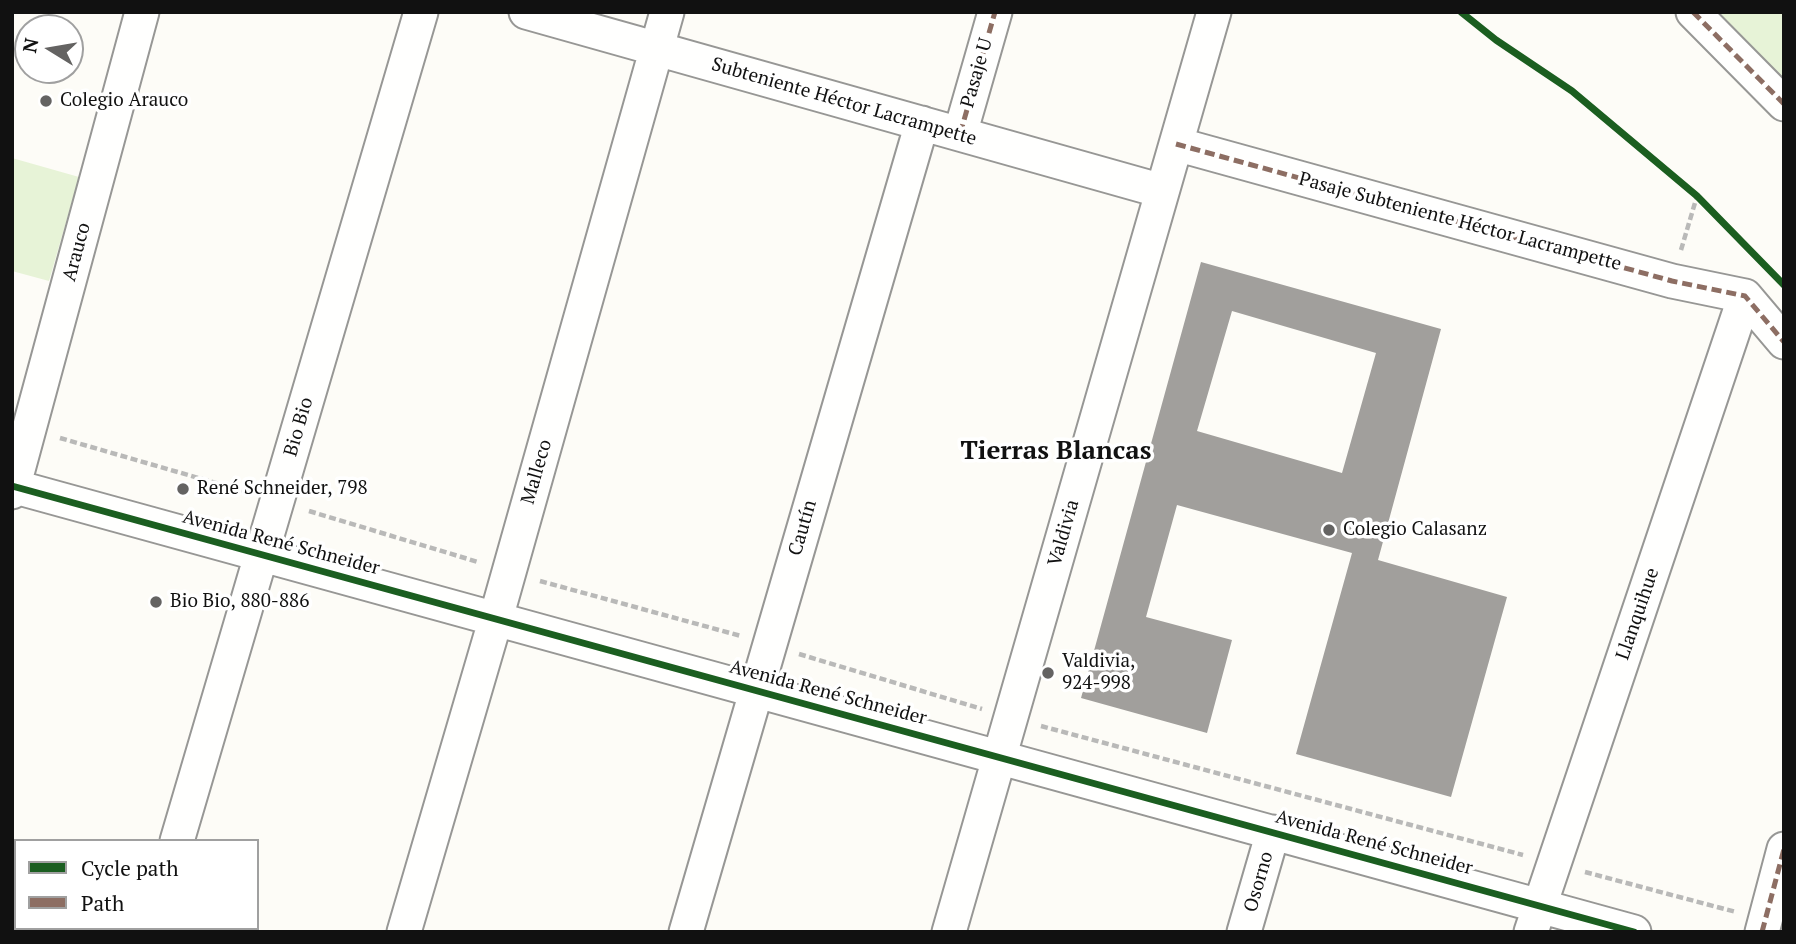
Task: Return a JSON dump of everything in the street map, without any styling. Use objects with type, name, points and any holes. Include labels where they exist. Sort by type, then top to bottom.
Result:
[{"type":"street","name":"Arauco","points":[[13,488],[142,12]]},
{"type":"street","name":"Bio Bio","points":[[178,839],[421,12]]},
{"type":"street","name":"Subteniente Héctor Lacrampette","points":[[526,12],[1162,191]]},
{"type":"street","name":"Malleco","points":[[404,932],[496,618],[667,12]]},
{"type":"street","name":"Pasaje U","points":[[960,134],[995,12]]},
{"type":"street","name":"Valdivia","points":[[949,932],[1213,12]]},
{"type":"street","points":[[1693,12],[1784,104]]},
{"type":"street","name":"Cautín","points":[[685,932],[922,123]]},
{"type":"street","name":"Pasaje Subteniente Héctor Lacrampette","points":[[1176,144],[1672,281],[1745,296]]},
{"type":"street","points":[[1745,296],[1784,342]]},
{"type":"street","name":"Llanquihue","points":[[1535,918],[1745,296]]},
{"type":"street","name":"Avenida René Schneider","points":[[13,488],[1273,832],[1535,918],[1634,932]]},
{"type":"street","name":"Osorno","points":[[1244,932],[1273,832]]},
{"type":"street","points":[[1763,926],[1784,849]]},
{"type":"path","points":[[1687,187],[1707,206]]},
{"type":"path","points":[[1672,281],[1697,196]]},
{"type":"path","points":[[29,430],[278,501],[509,572],[769,644],[1011,718],[1553,863],[1763,926]]},
{"type":"green space","points":[[1702,12],[1784,12],[1784,97]]},
{"type":"green space","points":[[12,158],[79,177],[49,281],[12,271]]},
{"type":"building","points":[[1201,262],[1441,329],[1378,560],[1507,597],[1451,797],[1296,754],[1352,553],[1177,505],[1146,617],[1232,640],[1207,733],[1081,698]],"holes":[[[1232,311],[1376,353],[1342,473],[1197,431]]]},
{"type":"marked path","points":[[960,134],[995,12]]},
{"type":"marked path","points":[[1693,12],[1784,104]]},
{"type":"marked path","points":[[1176,144],[1672,281],[1745,296],[1784,342]]},
{"type":"marked path","points":[[1762,932],[1784,849]]},
{"type":"cycle path","points":[[1461,12],[1496,40],[1572,91],[1697,196],[1784,285]]},
{"type":"cycle path","points":[[12,486],[1634,932]]},
{"type":"place","name":"Colegio Arauco","points":[[46,101]]},
{"type":"place","name":"René Schneider, 798","points":[[183,489]]},
{"type":"place","name":"Colegio Calasanz","points":[[1329,530]]},
{"type":"place","name":"Bio Bio, 880-886","points":[[156,602]]},
{"type":"place","name":"Valdivia, 924-998","points":[[1048,673]]},
{"type":"district","name":"Tierras Blancas","points":[[1056,452]]}]
